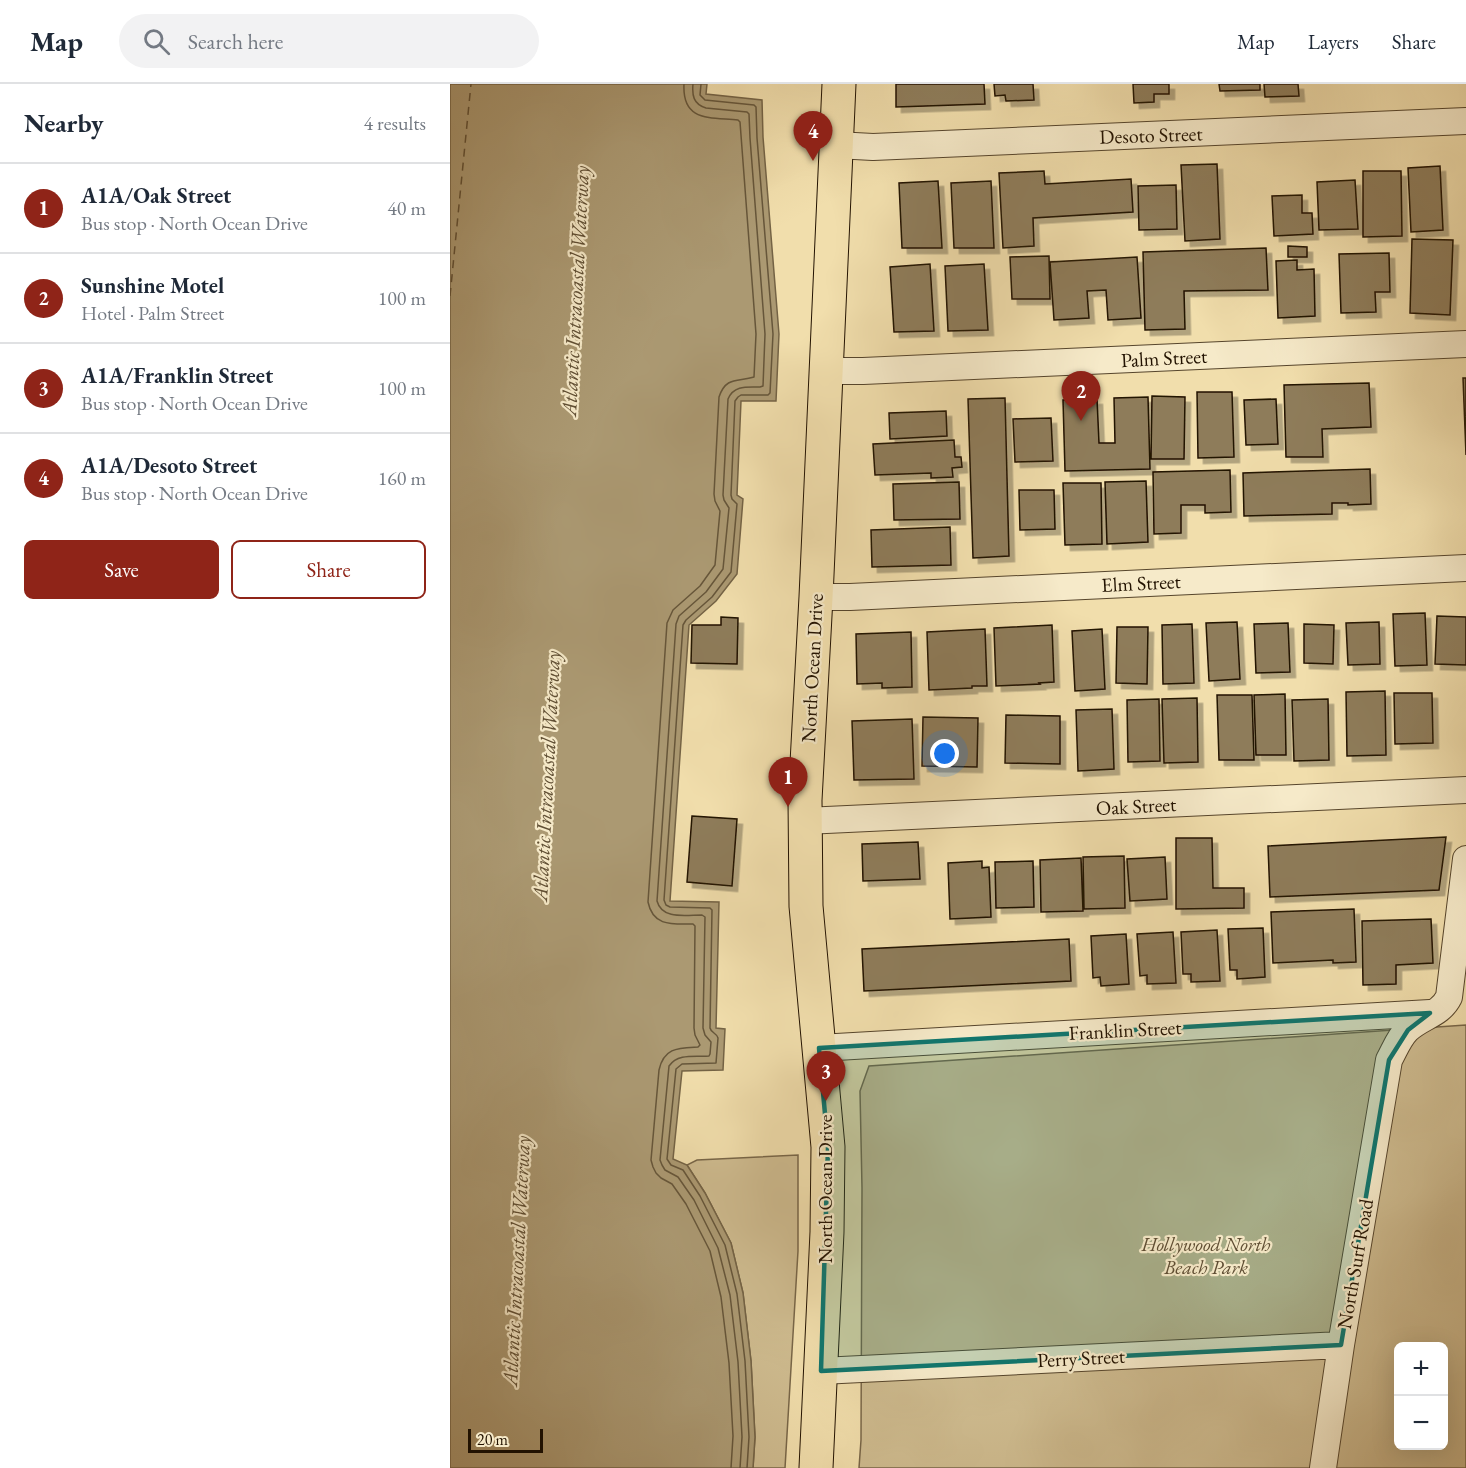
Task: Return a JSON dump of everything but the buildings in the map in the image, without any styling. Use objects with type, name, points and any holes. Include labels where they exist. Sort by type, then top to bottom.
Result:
[{"type":"main road","name":"North Ocean Drive","points":[[816,1468],[827,1232],[828,1146],[806,906],[805,821],[839,84]]},
{"type":"street","name":"Desoto Street","points":[[836,145],[873,147],[1466,121]]},
{"type":"street","name":"Palm Street","points":[[826,371],[1466,344]]},
{"type":"street","name":"Elm Street","points":[[816,597],[1466,568]]},
{"type":"street","name":"Oak Street","points":[[805,821],[1466,790]]},
{"type":"street","name":"North Surf Road","points":[[1323,1468],[1341,1344],[1389,1060],[1396,1045],[1408,1030],[1430,1013],[1443,1007],[1449,997],[1466,859]]},
{"type":"street","name":"Franklin Street","points":[[819,1048],[1430,1013]]},
{"type":"street","name":"North Surf Road","points":[[1338,1019],[1362,1022],[1375,1028],[1385,1044],[1389,1060]]},
{"type":"street","name":"Perry Street","points":[[821,1371],[1341,1344]]},
{"type":"highlighted area","points":[[1430,1013],[1408,1030],[1389,1060],[1341,1345],[821,1371],[828,1147],[819,1048]]},
{"type":"green space","name":"Hollywood North Beach Park","points":[[1466,1025],[1466,1468],[859,1468],[862,1188],[860,1091],[869,1066]]},
{"type":"green space","points":[[798,1155],[798,1251],[785,1468],[753,1468],[755,1437],[751,1361],[743,1293],[731,1243],[705,1193],[687,1165],[697,1160]]},
{"type":"water","name":"Atlantic Intracoastal Waterway","points":[[450,84],[707,84],[706,94],[762,100],[779,334],[776,401],[741,401],[737,495],[743,499],[737,574],[716,601],[689,625],[670,901],[719,902],[716,1028],[725,1029],[723,1070],[682,1071],[673,1159],[687,1165],[705,1193],[731,1243],[743,1293],[751,1361],[755,1437],[753,1468],[450,1468]]},
{"type":"ferry route","points":[[450,296],[471,84]]},
{"type":"place","name":"A1A/Desoto Street","points":[[813,161]]},
{"type":"place","name":"Sunshine Motel","points":[[1081,421]]},
{"type":"place","name":"A1A/Oak Street","points":[[788,807]]},
{"type":"place","name":"A1A/Franklin Street","points":[[826,1101]]}]
